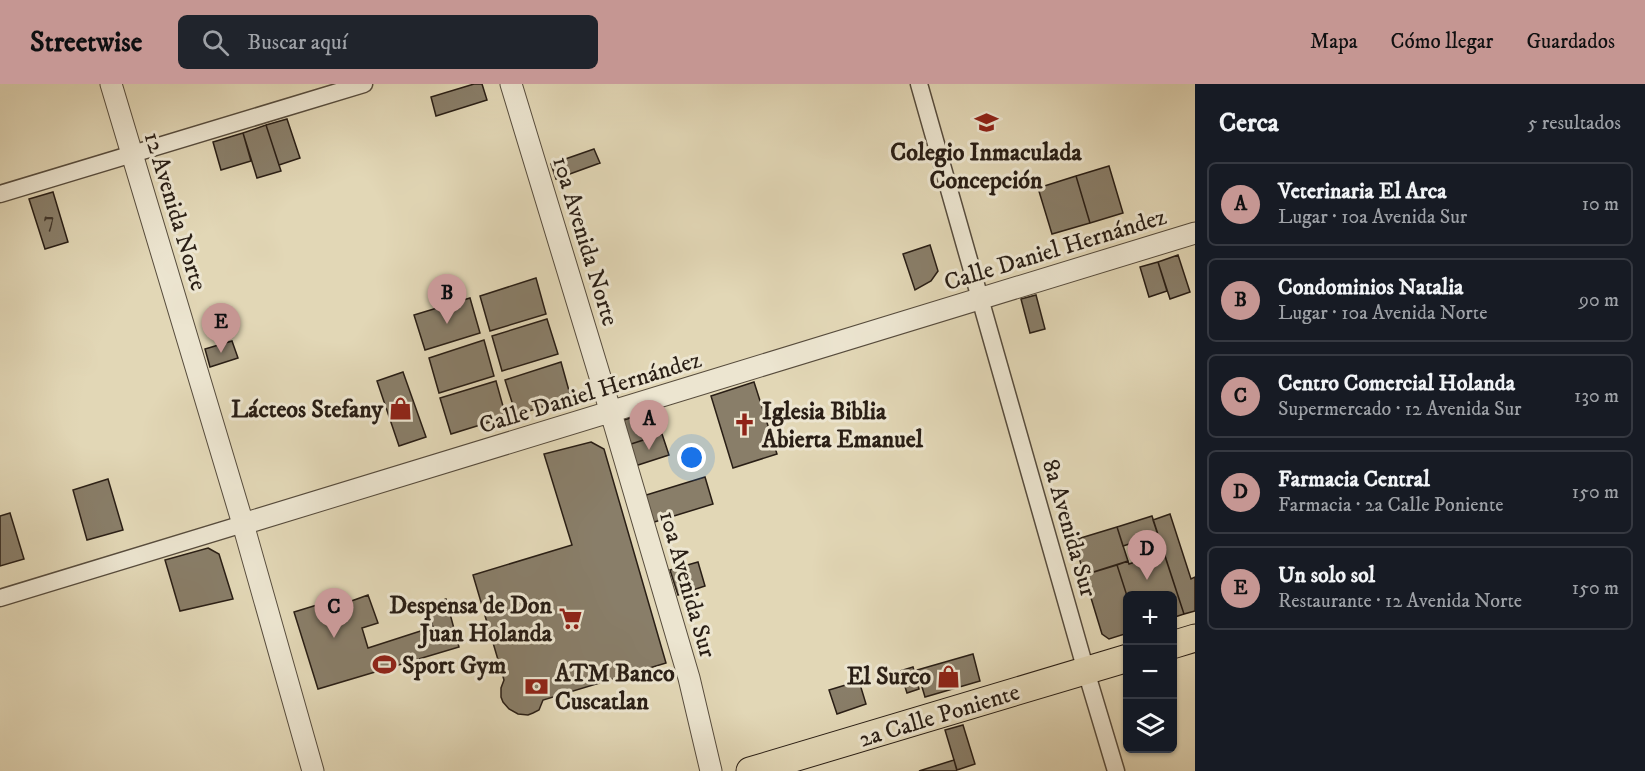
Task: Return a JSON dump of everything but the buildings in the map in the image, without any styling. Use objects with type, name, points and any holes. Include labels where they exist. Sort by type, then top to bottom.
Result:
[{"type":"main road","points":[[1177,644],[1195,638]]},
{"type":"main road","name":"2a Calle Poniente","points":[[750,771],[1123,660]]},
{"type":"street","name":"12 Avenida Norte","points":[[111,84],[243,525],[313,771]]},
{"type":"street","points":[[0,194],[363,84]]},
{"type":"street","name":"10a Avenida Norte","points":[[512,84],[611,413]]},
{"type":"street","name":"8a Avenida Sur","points":[[919,84],[1116,771]]},
{"type":"street","name":"Calle Daniel Hernández","points":[[0,598],[1195,233]]},
{"type":"street","name":"10a Avenida Sur","points":[[611,413],[689,678],[711,771]]},
{"type":"place","name":"Colegio Inmaculada Concepción","points":[[986,122]]},
{"type":"place","name":"Condominios Natalia","points":[[447,324]]},
{"type":"place","name":"Un solo sol","points":[[221,353]]},
{"type":"place","name":"Lácteos Stefany","points":[[401,409]]},
{"type":"place","name":"Iglesia Biblia Abierta Emanuel","points":[[744,425]]},
{"type":"place","name":"Veterinaria El Arca","points":[[649,450]]},
{"type":"place","name":"Farmacia Central","points":[[1147,580]]},
{"type":"place","name":"Despensa de Don Juan Holanda","points":[[570,619]]},
{"type":"place","name":"Centro Comercial Holanda","points":[[334,638]]},
{"type":"place","name":"Sport Gym","points":[[384,665]]},
{"type":"place","name":"El Surco","points":[[949,676]]},
{"type":"place","name":"ATM Banco Cuscatlan","points":[[537,687]]}]
